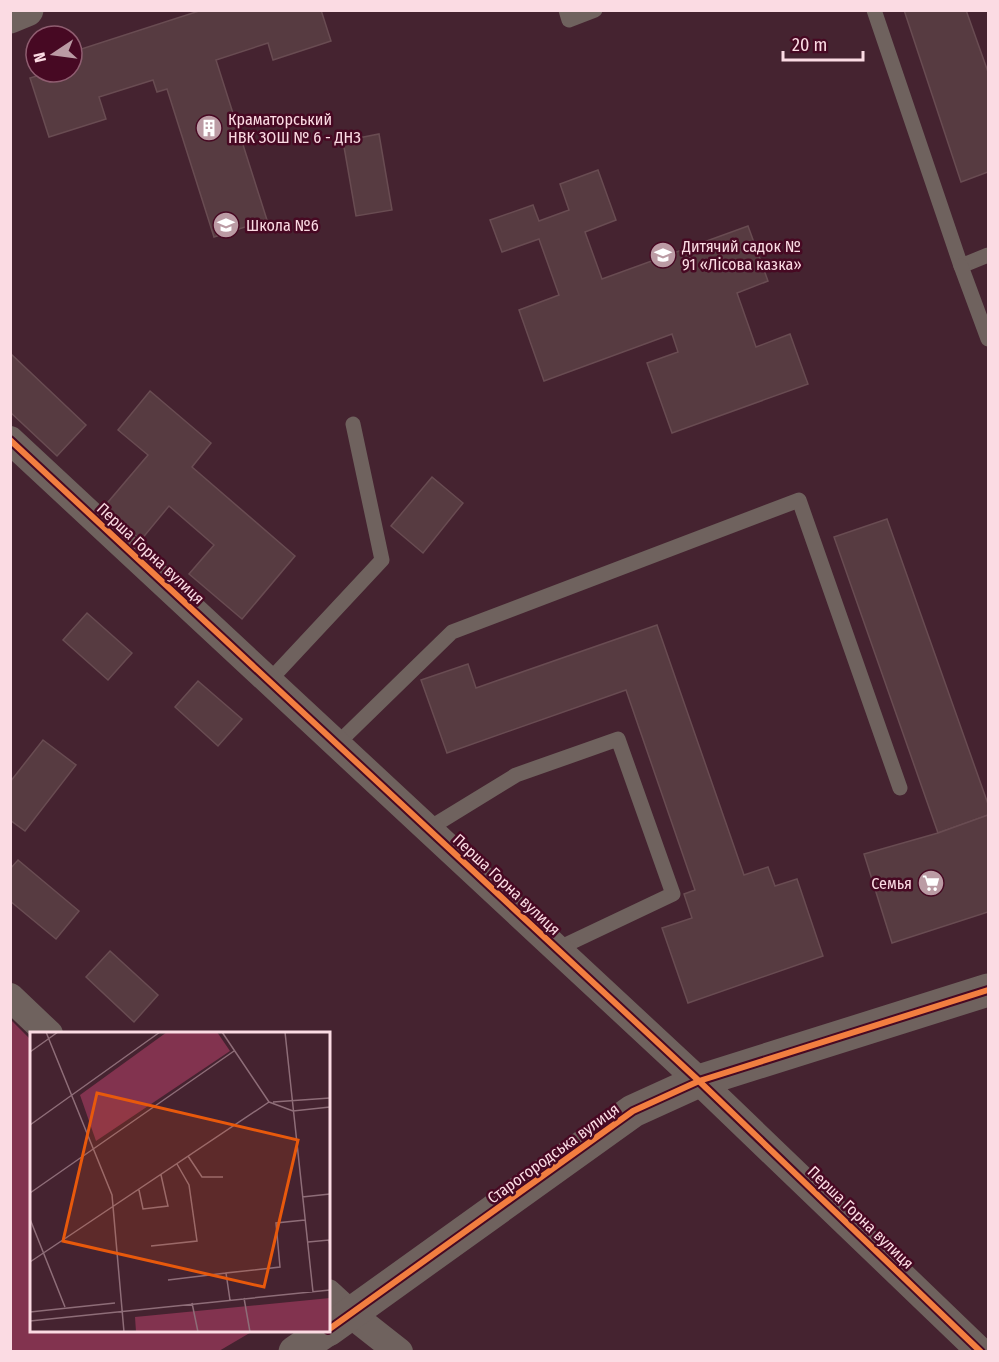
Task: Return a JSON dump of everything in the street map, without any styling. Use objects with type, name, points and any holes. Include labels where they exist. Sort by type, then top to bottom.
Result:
[{"type":"street","points":[[10,17],[27,10]]},
{"type":"street","name":"Перша Горна вулиця","points":[[10,440],[699,1081],[981,1352]]},
{"type":"street","name":"Старогородська вулиця","points":[[334,1317],[633,1111],[699,1081],[988,990]]},
{"type":"street","points":[[10,997],[48,1032]]},
{"type":"street","points":[[334,1317],[399,1352]]},
{"type":"street","name":"Старогородська вулиця","points":[[295,1352],[317,1332]]},
{"type":"lane","points":[[566,10],[569,20],[595,10]]},
{"type":"lane","points":[[874,10],[988,339]]},
{"type":"lane","points":[[961,266],[988,255]]},
{"type":"lane","points":[[269,681],[382,560],[353,424]]},
{"type":"lane","points":[[337,744],[452,632],[799,500],[900,788]]},
{"type":"lane","points":[[428,829],[516,776],[618,739],[673,894],[557,949]]},
{"type":"shaded area","points":[[11,1020],[30,1039],[30,1332],[251,1332],[219,1351],[11,1351]]},
{"type":"building","name":"Краматорський НВК ЗОШ № 6 - ДНЗ","points":[[202,10],[321,10],[331,41],[273,60],[268,43],[216,60],[267,220],[214,237],[167,89],[157,92],[153,80],[99,97],[106,119],[49,137],[32,84],[84,84],[84,48]]},
{"type":"building","points":[[904,10],[966,10],[988,72],[988,172],[961,182]]},
{"type":"building","points":[[379,134],[392,210],[356,216],[343,141]]},
{"type":"building","name":"Дитячий садок № 91 «Лісова казка»","points":[[598,170],[616,220],[585,232],[602,279],[748,226],[768,281],[737,293],[756,347],[790,334],[808,384],[672,433],[647,363],[678,352],[672,334],[544,381],[519,310],[559,295],[539,239],[502,252],[490,220],[533,205],[539,221],[569,210],[560,184]]},
{"type":"building","points":[[10,353],[86,425],[57,456],[10,412]]},
{"type":"building","points":[[150,391],[211,443],[192,467],[295,556],[242,619],[189,574],[214,545],[169,506],[141,540],[103,508],[148,455],[118,430]]},
{"type":"building","points":[[432,477],[463,503],[423,553],[391,526]]},
{"type":"building","points":[[887,519],[988,804],[988,815],[938,833],[834,537]]},
{"type":"building","points":[[87,613],[132,653],[108,680],[63,640]]},
{"type":"building","points":[[657,625],[744,875],[768,867],[775,886],[797,879],[823,956],[688,1003],[662,928],[692,918],[684,894],[695,890],[626,690],[447,753],[421,680],[468,664],[476,688]]},
{"type":"building","points":[[198,681],[242,719],[218,746],[175,707]]},
{"type":"building","points":[[43,740],[76,765],[25,831],[10,820],[10,782]]},
{"type":"building","name":"Семья","points":[[988,815],[988,912],[892,943],[864,854],[938,833]]},
{"type":"building","points":[[18,860],[79,911],[56,939],[10,901],[10,869]]},
{"type":"building","points":[[110,951],[158,995],[134,1022],[86,977]]},
{"type":"cycle path","points":[[10,440],[699,1081],[981,1352]]},
{"type":"cycle path","points":[[330,1329],[633,1111],[699,1081],[988,990]]},
{"type":"place","name":"Краматорський НВК ЗОШ № 6 - ДНЗ","points":[[209,128]]},
{"type":"place","name":"Школа №6","points":[[226,225]]},
{"type":"place","name":"Дитячий садок № 91 «Лісова казка»","points":[[663,255]]},
{"type":"place","name":"Семья","points":[[931,883]]}]
